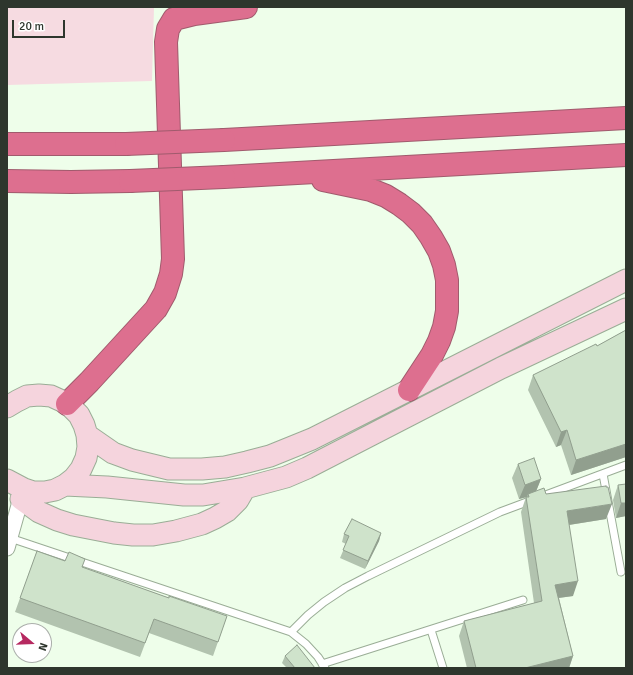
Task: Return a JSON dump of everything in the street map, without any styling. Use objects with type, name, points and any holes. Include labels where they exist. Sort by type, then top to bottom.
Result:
[{"type":"highway","points":[[67,404],[156,309],[165,293],[171,274],[173,259],[166,42],[168,29],[174,19],[194,14],[246,7]]},
{"type":"highway","points":[[7,144],[126,144],[224,140],[626,118]]},
{"type":"highway","points":[[7,181],[130,181],[626,155]]},
{"type":"highway","points":[[293,173],[356,186],[386,196],[411,213],[422,224],[431,237],[446,273],[448,296],[447,312],[439,341],[432,355],[409,390]]},
{"type":"main road","points":[[87,435],[113,453],[148,465],[169,469],[225,467],[248,462],[291,448],[626,280]]},
{"type":"main road","points":[[65,485],[107,487],[184,495],[203,495],[245,488],[286,477],[307,468],[501,368],[626,309]]},
{"type":"main road","points":[[7,389],[27,396]]},
{"type":"main road","points":[[7,407],[27,396],[51,396],[67,404],[79,415],[87,435],[88,447],[86,458],[81,469],[74,478],[65,485],[55,490],[45,492],[34,492],[13,486]]},
{"type":"main road","points":[[13,486],[39,512],[57,520],[73,525],[133,535],[153,534],[195,526],[215,518],[227,511],[238,500],[245,488]]},
{"type":"street","points":[[9,543],[13,486]]},
{"type":"lane","points":[[291,632],[324,602],[345,588],[368,576],[500,512],[626,465]]},
{"type":"lane","points":[[603,474],[621,572]]},
{"type":"lane","points":[[9,543],[291,632],[306,644],[323,666],[523,600]]},
{"type":"lane","points":[[431,630],[443,668]]},
{"type":"shaded area","points":[[7,7],[154,7],[152,81],[7,85]]},
{"type":"building","points":[[626,330],[626,444],[576,460],[567,430],[561,432],[533,375],[596,344],[597,346]]},
{"type":"building","points":[[534,458],[541,479],[525,485],[518,464]]},
{"type":"building","points":[[626,484],[626,503],[621,503],[618,485]]},
{"type":"building","points":[[606,486],[608,487],[612,504],[567,511],[578,581],[555,585],[573,656],[525,668],[476,668],[464,621],[542,601],[526,497],[529,497],[528,494],[544,488],[546,494]]},
{"type":"building","points":[[352,519],[381,533],[368,561],[343,550],[349,536],[344,534]]},
{"type":"building","points":[[37,551],[65,561],[69,552],[85,559],[82,567],[169,598],[169,596],[227,616],[218,642],[154,619],[145,643],[20,598]]},
{"type":"building","points":[[297,645],[315,668],[295,668],[285,656]]}]
